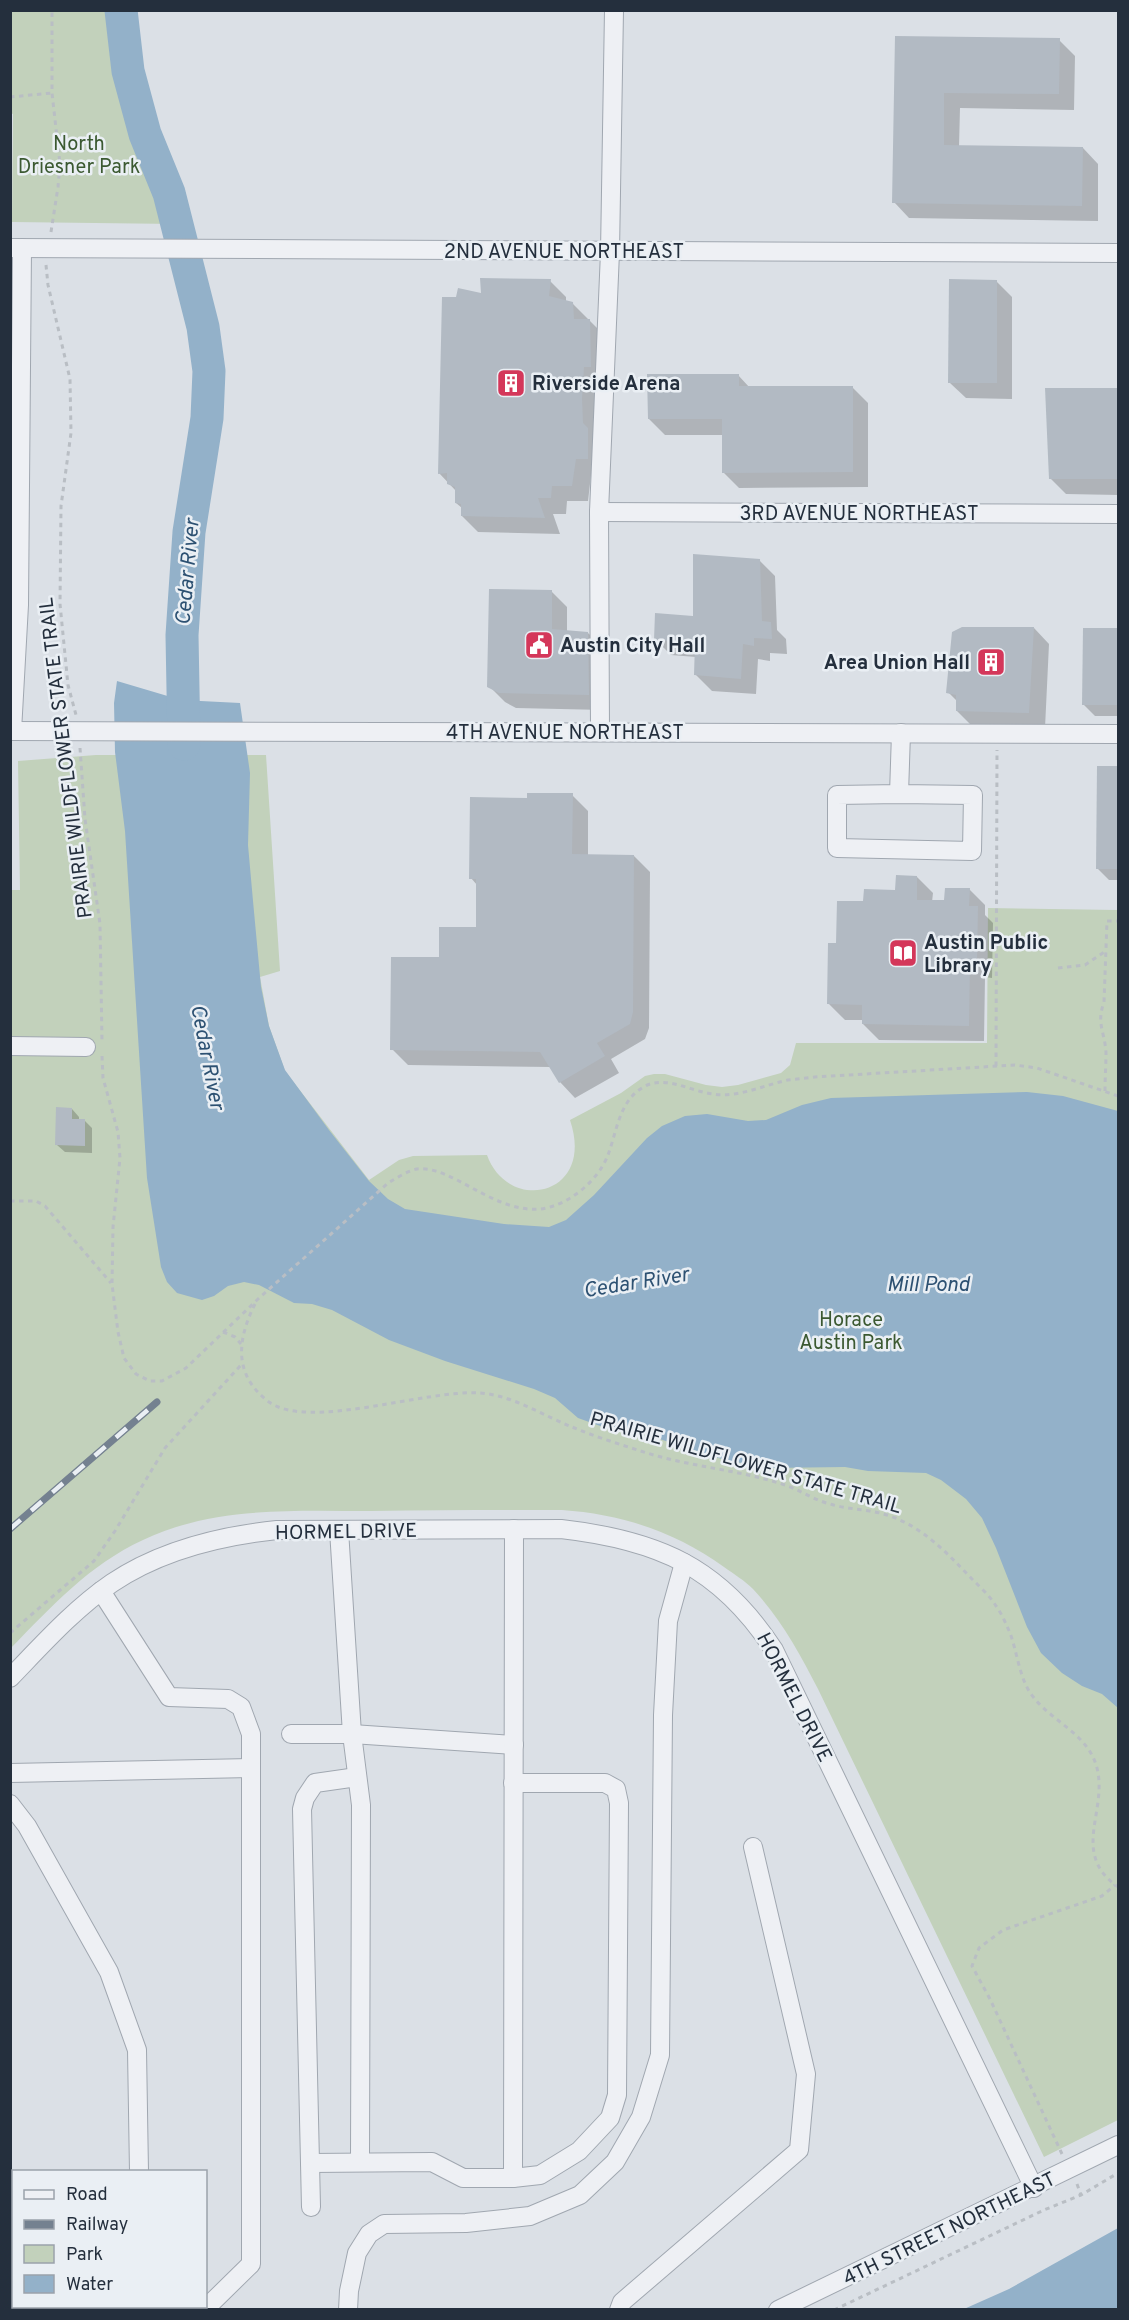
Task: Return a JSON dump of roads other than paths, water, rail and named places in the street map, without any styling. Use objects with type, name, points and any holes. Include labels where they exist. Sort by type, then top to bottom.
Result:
[{"type":"street","points":[[600,731],[599,512],[610,252],[614,10]]},
{"type":"street","points":[[11,730],[19,606],[16,248]]},
{"type":"street","name":"2ND AVENUE NORTHEAST","points":[[16,248],[1119,253]]},
{"type":"street","name":"3RD AVENUE NORTHEAST","points":[[599,512],[1119,514]]},
{"type":"street","name":"4TH AVENUE NORTHEAST","points":[[11,730],[1119,734]]},
{"type":"street","points":[[899,794],[901,733]]},
{"type":"street","points":[[899,794],[973,795],[972,851],[837,848],[837,795],[899,794]]},
{"type":"street","points":[[10,1046],[86,1047]]},
{"type":"street","points":[[513,2178],[514,1529]]},
{"type":"street","name":"HORMEL DRIVE","points":[[10,1678],[74,1614],[101,1592],[154,1559],[239,1534],[277,1530],[561,1529],[596,1533],[636,1542],[666,1553],[698,1571],[729,1594],[756,1622],[774,1650],[1034,2188]]},
{"type":"street","points":[[339,1530],[352,1734],[361,1805],[360,2162]]},
{"type":"street","points":[[348,2310],[349,2291],[357,2253],[369,2234],[384,2224],[466,2223],[530,2216],[580,2195],[615,2162],[642,2117],[660,2055],[663,1715],[668,1621],[684,1563]]},
{"type":"street","points":[[101,1592],[169,1697],[228,1700],[241,1707],[251,1734],[251,2264],[207,2307]]},
{"type":"street","points":[[291,1734],[352,1734],[514,1745]]},
{"type":"street","points":[[10,1773],[251,1768]]},
{"type":"street","points":[[311,2207],[302,1809],[305,1798],[315,1783],[357,1777]]},
{"type":"street","points":[[310,2163],[432,2162],[463,2178],[513,2178],[540,2175],[579,2151],[610,2118],[617,2095],[619,1815],[616,1789],[605,1783],[513,1783]]},
{"type":"street","points":[[10,1804],[27,1826],[109,1972],[137,2050],[139,2170]]},
{"type":"street","points":[[619,2310],[622,2302],[799,2150],[806,2074],[753,1847]]},
{"type":"street","name":"4TH STREET NORTHEAST","points":[[778,2310],[1119,2145]]},
{"type":"water","name":"Mill Pond","points":[[117,681],[181,700],[240,703],[250,773],[248,845],[253,901],[261,987],[269,1026],[285,1070],[329,1130],[369,1181],[388,1199],[405,1209],[504,1224],[549,1227],[566,1220],[594,1195],[647,1138],[662,1126],[685,1116],[707,1114],[748,1121],[766,1120],[802,1105],[831,1098],[1027,1092],[1063,1096],[1118,1111],[1118,1708],[1102,1694],[1082,1686],[1062,1673],[1041,1653],[1027,1627],[982,1518],[966,1499],[941,1480],[926,1473],[868,1471],[845,1467],[769,1468],[725,1460],[641,1433],[603,1427],[578,1418],[555,1398],[534,1389],[445,1361],[389,1340],[332,1310],[312,1304],[294,1303],[259,1285],[244,1282],[228,1286],[214,1296],[202,1300],[177,1293],[167,1282],[161,1267],[147,1178],[125,831],[115,752],[114,703]]},
{"type":"water","points":[[1118,2228],[1118,2309],[964,2309],[1009,2289]]},
{"type":"waterway","name":"Cedar River","points":[[121,10],[128,71],[145,134],[169,193],[203,327],[209,371],[207,418],[189,532],[182,635],[184,744]]},
{"type":"railway","points":[[10,1529],[157,1402]]},
{"type":"place","name":"Riverside Arena","points":[[511,383]]},
{"type":"place","name":"Austin City Hall","points":[[539,645]]},
{"type":"place","name":"Area Union Hall","points":[[991,662]]},
{"type":"place","name":"Austin Public Library","points":[[903,953]]},
{"type":"park label","name":"North Driesner Park","points":[[79,154]]},
{"type":"park label","name":"Horace Austin Park","points":[[851,1330]]}]
